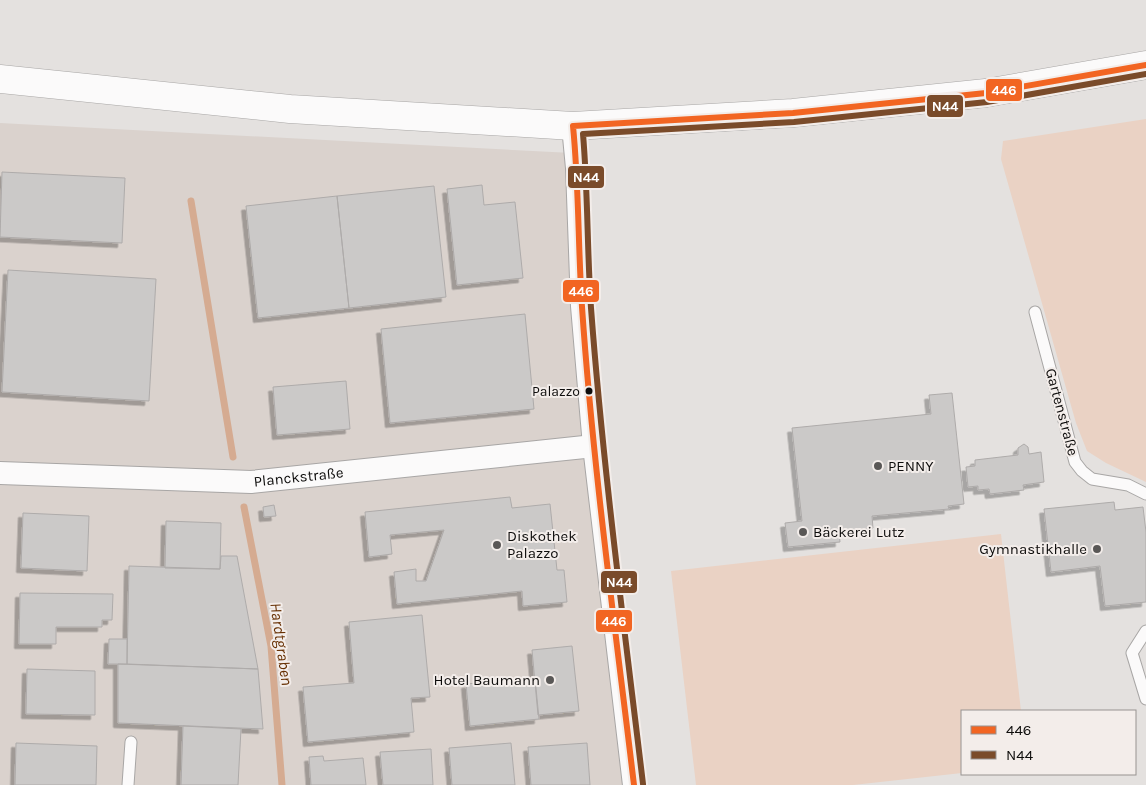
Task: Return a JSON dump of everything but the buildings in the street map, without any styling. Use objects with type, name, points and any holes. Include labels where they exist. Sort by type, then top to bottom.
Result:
[{"type":"main road","points":[[0,79],[290,110],[574,126],[793,113],[967,95],[1146,65]]},
{"type":"street","points":[[574,126],[582,306],[594,446],[634,785]]},
{"type":"street","name":"Planckstraße","points":[[0,473],[251,482],[594,446]]},
{"type":"lane","name":"Gartenstraße","points":[[1035,312],[1075,462],[1092,479],[1128,485],[1146,494]]},
{"type":"lane","points":[[1146,631],[1132,653],[1146,699]]},
{"type":"lane","points":[[128,785],[131,742]]},
{"type":"shaded area","points":[[1146,119],[1146,482],[1106,463],[1087,451],[1076,423],[1001,159],[1003,141]]},
{"type":"shaded area","points":[[0,123],[572,153],[644,785],[0,785]]},
{"type":"shaded area","points":[[1001,534],[1021,710],[961,710],[961,773],[853,785],[696,785],[671,571]]},
{"type":"waterway","name":"Hardtgraben","points":[[191,201],[233,457]]},
{"type":"waterway","name":"Hardtgraben","points":[[244,507],[271,646],[282,785]]},
{"type":"transit line","name":"446","points":[[573,126],[793,113],[986,93],[1146,65]]},
{"type":"transit line","name":"N44","points":[[643,784],[614,546],[596,368],[583,134],[794,122],[987,102],[1146,74]]},
{"type":"transit line","name":"446","points":[[573,126],[582,307],[592,427],[634,785]]},
{"type":"place","name":"Palazzo","points":[[589,391]]},
{"type":"place","name":"PENNY","points":[[878,466]]},
{"type":"place","name":"Bäckerei Lutz","points":[[803,532]]},
{"type":"place","name":"Diskothek Palazzo","points":[[497,545]]},
{"type":"place","name":"Gymnastikhalle","points":[[1097,549]]},
{"type":"place","name":"Hotel Baumann","points":[[550,680]]}]
